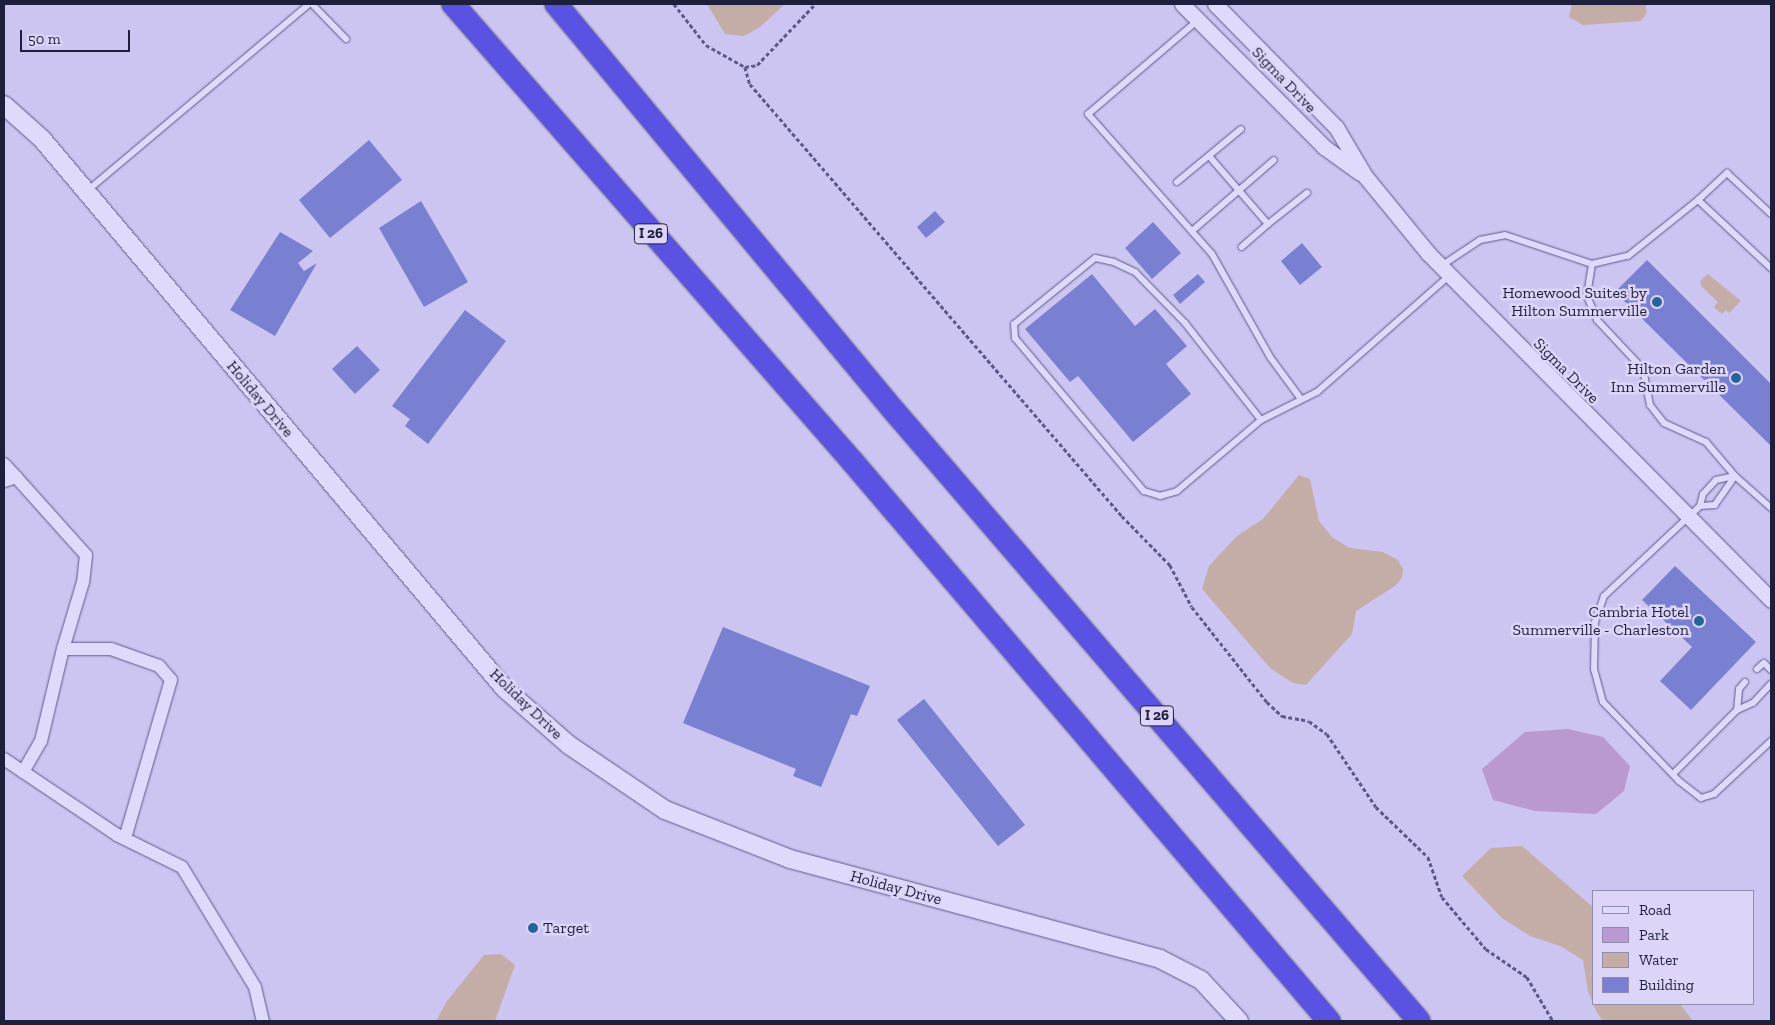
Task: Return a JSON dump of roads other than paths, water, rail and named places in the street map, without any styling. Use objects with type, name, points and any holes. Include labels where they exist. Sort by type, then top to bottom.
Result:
[{"type":"highway","name":"I 26","points":[[452,4],[852,461],[1328,1021]]},
{"type":"highway","name":"I 26","points":[[556,4],[895,412],[1419,1021]]},
{"type":"main road","name":"Holiday Drive","points":[[4,105],[42,139],[505,689],[568,745],[665,810],[790,859],[1160,959],[1201,980],[1239,1021]]},
{"type":"street","name":"Sigma Drive","points":[[1182,4],[1324,147],[1365,176]]},
{"type":"street","name":"Sigma Drive","points":[[1215,4],[1336,126],[1365,176],[1445,272],[1568,399],[1695,511],[1771,600]]},
{"type":"street","points":[[4,464],[10,479],[86,555],[83,582],[63,649],[41,741],[23,772]]},
{"type":"street","name":"Sigma Drive","points":[[1754,578],[1771,592]]},
{"type":"street","points":[[63,649],[111,649],[159,666],[171,680],[124,838]]},
{"type":"street","points":[[4,759],[124,838],[182,867],[255,987],[263,1021]]},
{"type":"lane","points":[[86,192],[310,4],[346,39]]},
{"type":"lane","points":[[1198,19],[1088,114],[1212,254],[1270,358],[1301,399]]},
{"type":"lane","points":[[1177,182],[1241,129]]},
{"type":"lane","points":[[1209,156],[1240,189],[1268,224]]},
{"type":"lane","points":[[1192,231],[1274,160]]},
{"type":"lane","points":[[1261,420],[1185,323],[1136,272],[1114,262],[1095,258],[1014,324],[1015,338],[1144,491],[1160,496],[1177,491],[1261,420],[1317,392],[1480,240],[1505,235],[1592,264],[1628,256],[1698,200],[1727,173],[1771,214]]},
{"type":"lane","points":[[1242,247],[1307,193]]},
{"type":"lane","points":[[1698,200],[1771,268]]},
{"type":"lane","points":[[1592,264],[1587,289],[1590,304],[1597,320],[1643,369],[1650,404],[1664,423],[1706,442],[1735,476],[1771,508]]},
{"type":"lane","points":[[1695,511],[1715,505],[1735,476]]},
{"type":"lane","points":[[1735,476],[1716,480],[1703,494],[1695,511],[1604,596],[1595,622],[1594,669],[1604,702],[1673,774],[1700,798],[1714,794],[1771,740]]},
{"type":"lane","points":[[1757,669],[1764,662],[1771,670]]},
{"type":"lane","points":[[1737,710],[1739,689],[1746,682]]},
{"type":"lane","points":[[1673,774],[1737,710],[1753,703],[1771,684]]},
{"type":"water","points":[[707,4],[785,4],[760,27],[744,36],[725,34]]},
{"type":"water","points":[[1572,4],[1645,4],[1647,12],[1641,21],[1583,25],[1569,17]]},
{"type":"water","points":[[1708,274],[1741,301],[1729,313],[1726,310],[1722,314],[1714,307],[1718,302],[1702,287],[1700,281]]},
{"type":"water","points":[[1299,475],[1310,479],[1319,521],[1333,538],[1350,548],[1383,552],[1398,560],[1403,569],[1402,578],[1395,586],[1356,611],[1352,634],[1306,685],[1293,683],[1270,668],[1202,589],[1209,566],[1237,536],[1263,519]]},
{"type":"water","points":[[1522,846],[1592,906],[1592,1001],[1588,991],[1583,960],[1560,946],[1530,936],[1502,918],[1462,876],[1491,848]]},
{"type":"water","points":[[501,954],[515,965],[495,1021],[436,1021],[447,1001],[484,955]]},
{"type":"water","points":[[1594,1005],[1681,1005],[1693,1021],[1603,1021]]},
{"type":"place","name":"Homewood Suites by Hilton Summerville","points":[[1657,302]]},
{"type":"place","name":"Hilton Garden Inn Summerville","points":[[1736,378]]},
{"type":"place","name":"Cambria Hotel Summerville - Charleston","points":[[1699,621]]},
{"type":"place","name":"Target","points":[[533,928]]}]
